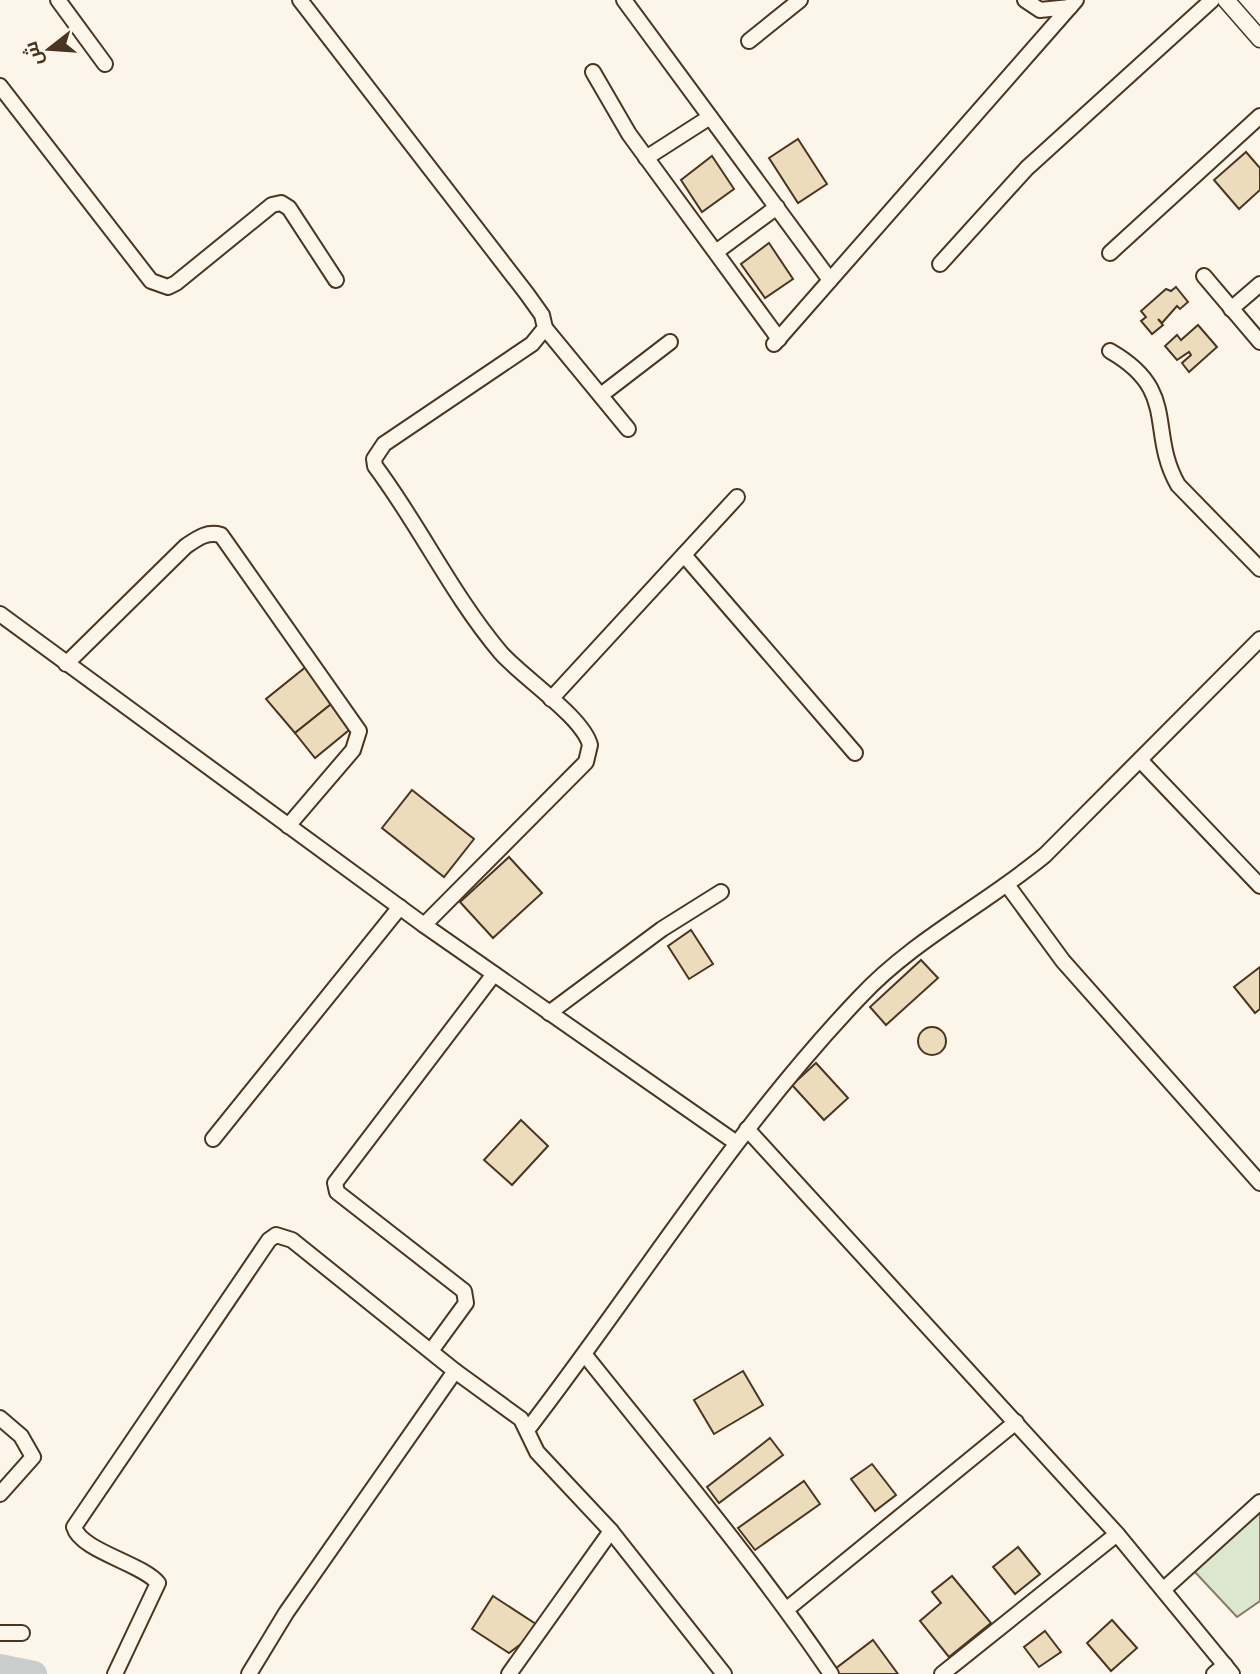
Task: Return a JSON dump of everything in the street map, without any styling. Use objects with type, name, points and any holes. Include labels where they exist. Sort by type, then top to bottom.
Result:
[{"type":"street","points":[[58,0],[104,64]]},
{"type":"street","points":[[300,0],[527,294],[542,315],[545,328],[628,429]]},
{"type":"street","points":[[624,0],[830,280]]},
{"type":"street","points":[[749,41],[800,0]]},
{"type":"street","points":[[1025,0],[1040,10],[1073,3]]},
{"type":"street","points":[[940,264],[1027,168],[1212,0]]},
{"type":"street","points":[[1226,0],[1260,39]]},
{"type":"street","points":[[593,72],[646,158],[716,252],[777,341],[1073,3]]},
{"type":"street","points":[[0,86],[151,281],[168,287],[176,283],[272,205],[281,203],[289,208],[337,280]]},
{"type":"street","points":[[646,158],[710,117]]},
{"type":"street","points":[[1110,253],[1260,117]]},
{"type":"street","points":[[716,252],[777,207]]},
{"type":"street","points":[[1204,276],[1260,342]]},
{"type":"street","points":[[1231,309],[1260,284]]},
{"type":"street","points":[[424,925],[586,762],[590,745],[588,737],[502,654],[461,599],[375,466],[374,459],[384,444],[532,344],[545,328]]},
{"type":"street","points":[[600,395],[670,342]]},
{"type":"street","points":[[1110,351],[1127,361],[1152,389],[1160,408],[1171,472],[1178,485],[1260,569]]},
{"type":"street","points":[[551,699],[737,497]]},
{"type":"street","points":[[66,664],[186,546],[202,535],[221,535],[359,731],[353,750],[288,826]]},
{"type":"street","points":[[684,555],[855,753]]},
{"type":"street","points":[[0,614],[400,908],[735,1142]]},
{"type":"street","points":[[528,1429],[585,1355],[735,1142],[860,996],[940,932],[1008,886],[1045,855],[1260,639]]},
{"type":"street","points":[[1140,760],[1260,886]]},
{"type":"street","points":[[1008,886],[1063,961],[1260,1183]]},
{"type":"street","points":[[549,1013],[662,929],[721,892]]},
{"type":"street","points":[[213,1139],[400,908]]},
{"type":"street","points":[[431,1351],[466,1303],[464,1291],[337,1192],[335,1183],[494,974]]},
{"type":"street","points":[[747,1129],[1117,1534],[1224,1671]]},
{"type":"street","points":[[114,1674],[158,1583],[76,1534],[74,1527],[269,1240],[276,1235],[292,1240],[455,1371],[521,1419],[537,1452],[611,1531],[724,1674]]},
{"type":"street","points":[[585,1355],[787,1609],[831,1674]]},
{"type":"street","points":[[248,1674],[286,1614],[455,1371]]},
{"type":"street","points":[[0,1418],[21,1436],[33,1457],[0,1494]]},
{"type":"street","points":[[787,1609],[1016,1422]]},
{"type":"street","points":[[1163,1590],[1260,1502]]},
{"type":"street","points":[[509,1674],[611,1531]]},
{"type":"street","points":[[942,1674],[1117,1534]]},
{"type":"street","points":[[0,1633],[22,1633]]},
{"type":"green space","points":[[1260,1511],[1260,1601],[1237,1617],[1194,1571]]},
{"type":"building","points":[[798,139],[827,184],[798,203],[769,158]]},
{"type":"building","points":[[1246,152],[1260,168],[1260,190],[1239,209],[1214,180]]},
{"type":"building","points":[[712,156],[734,189],[702,212],[681,180]]},
{"type":"building","points":[[769,243],[793,279],[765,298],[741,264]]},
{"type":"building","points":[[1176,287],[1188,302],[1180,309],[1177,306],[1162,323],[1158,319],[1163,325],[1152,334],[1141,321],[1146,317],[1141,311],[1166,289],[1171,291]]},
{"type":"building","points":[[1198,325],[1217,347],[1189,372],[1182,363],[1191,355],[1189,352],[1177,360],[1165,346],[1177,335],[1181,340]]},
{"type":"building","points":[[307,666],[335,701],[295,733],[266,699]]},
{"type":"building","points":[[335,701],[354,726],[315,758],[295,733]]},
{"type":"building","points":[[412,790],[474,839],[444,877],[382,828]]},
{"type":"building","points":[[509,857],[542,893],[493,938],[460,902]]},
{"type":"building","points":[[691,930],[713,964],[689,979],[668,946]]},
{"type":"building","points":[[921,960],[938,978],[886,1025],[870,1007]]},
{"type":"building","points":[[1260,967],[1260,1009],[1255,1013],[1234,987]]},
{"type":"building","points":[[932,1027],[942,1031],[946,1041],[942,1051],[932,1055],[922,1051],[918,1041],[922,1031]]},
{"type":"building","points":[[816,1063],[848,1098],[824,1120],[792,1085]]},
{"type":"building","points":[[521,1120],[548,1146],[512,1185],[484,1160]]},
{"type":"building","points":[[743,1371],[763,1405],[714,1434],[694,1400]]},
{"type":"building","points":[[770,1438],[783,1455],[719,1503],[707,1487]]},
{"type":"building","points":[[872,1464],[896,1495],[875,1511],[851,1479]]},
{"type":"building","points":[[804,1481],[820,1504],[755,1550],[738,1528]]},
{"type":"building","points":[[1018,1547],[1040,1574],[1015,1594],[993,1567]]},
{"type":"building","points":[[952,1576],[991,1623],[949,1657],[920,1621],[941,1603],[932,1592]]},
{"type":"building","points":[[493,1596],[542,1628],[509,1653],[472,1629]]},
{"type":"building","points":[[1112,1620],[1137,1648],[1111,1671],[1087,1643]]},
{"type":"building","points":[[1045,1631],[1061,1652],[1039,1667],[1024,1647]]},
{"type":"building","points":[[873,1640],[898,1674],[839,1674],[835,1669]]},
{"type":"waterway","points":[[0,1667],[34,1674]]}]
